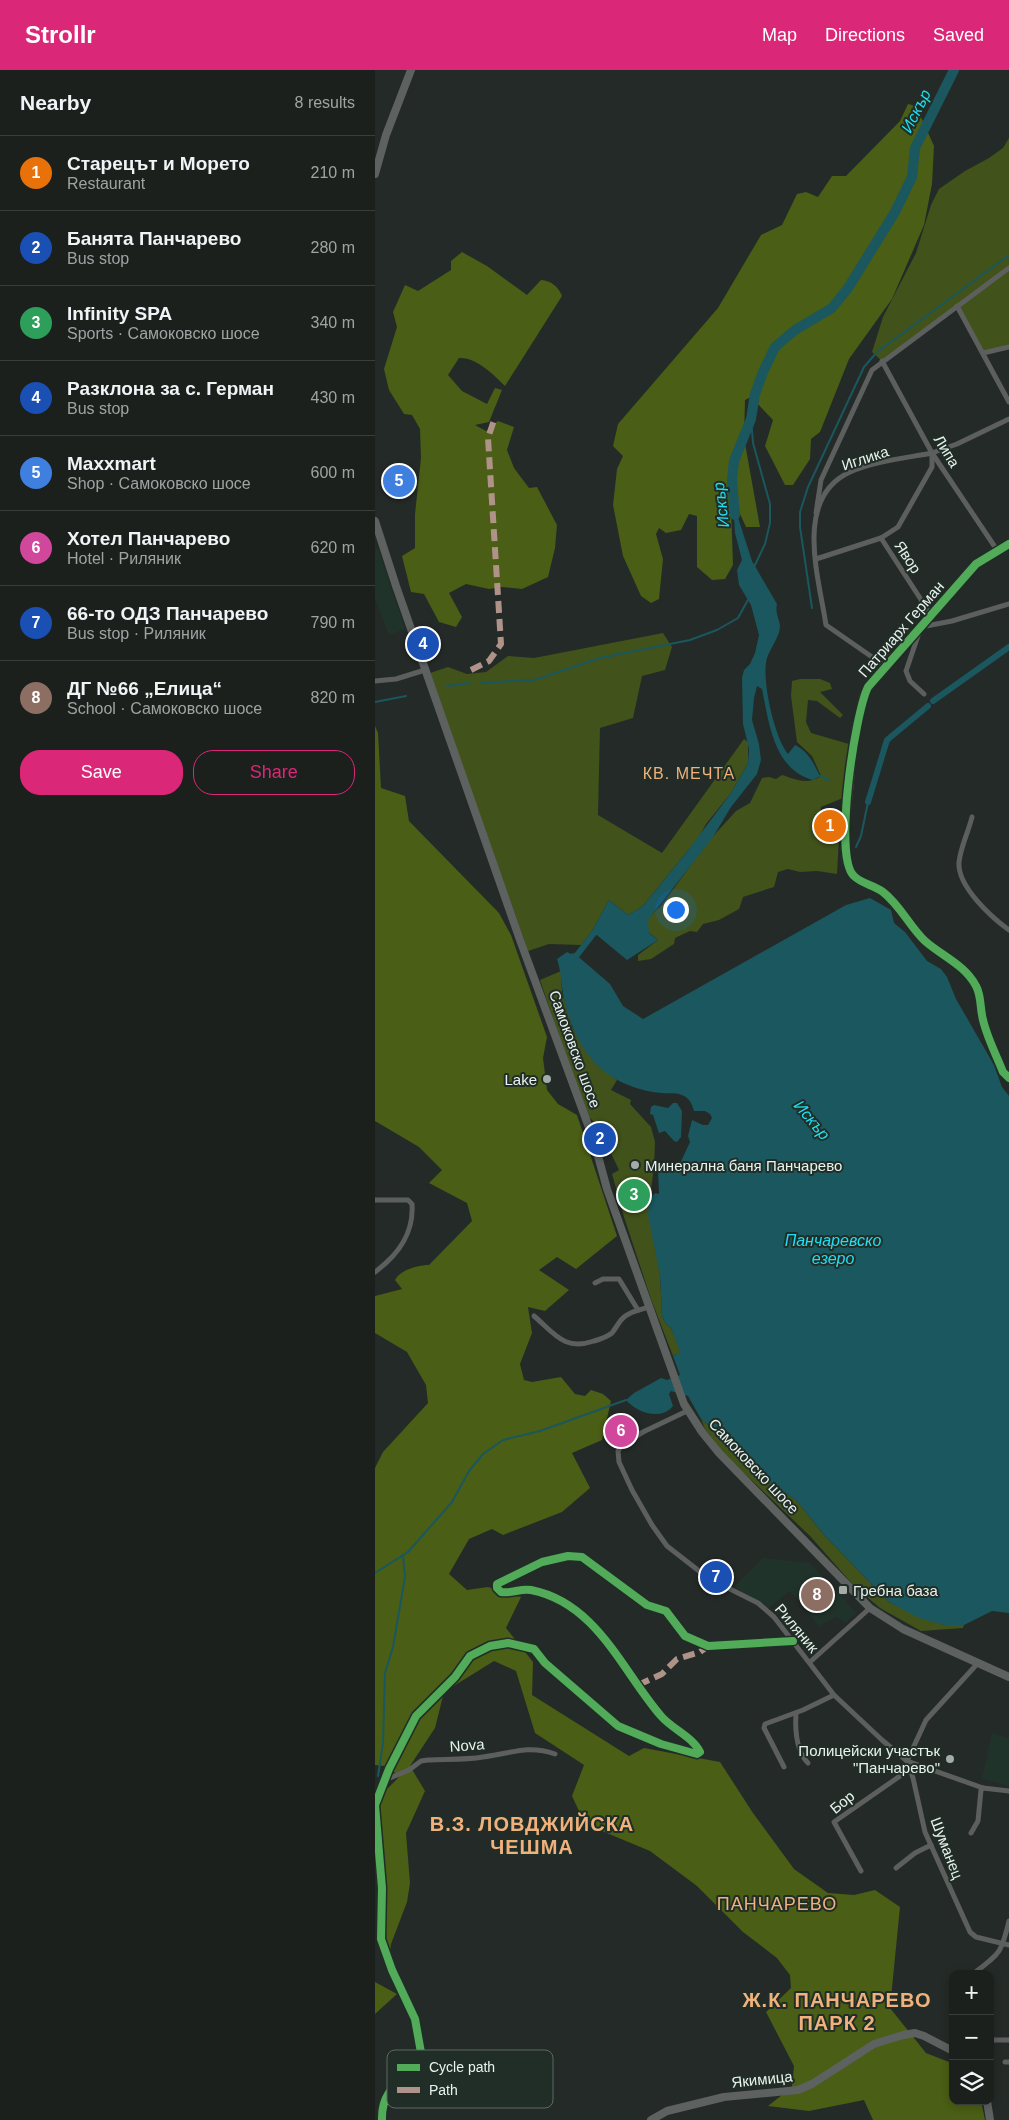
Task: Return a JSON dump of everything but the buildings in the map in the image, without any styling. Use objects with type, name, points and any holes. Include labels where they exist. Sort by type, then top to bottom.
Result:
[{"type":"main road","points":[[375,174],[386,135],[411,70]]},
{"type":"main road","name":"Самоковско шосе","points":[[375,521],[425,670],[551,1028],[594,1141],[607,1190],[687,1411],[719,1453],[869,1608],[903,1630],[1009,1677]]},
{"type":"main road","name":"Патриарх Герман","points":[[852,875],[847,862],[844,842],[855,731],[867,687],[977,564],[1009,544]]},
{"type":"main road","name":"Якимица","points":[[651,2120],[667,2111],[724,2097],[798,2090],[812,2084],[874,2044],[903,2035],[915,2033],[949,2049]]},
{"type":"main road","points":[[988,2105],[990,2120]]},
{"type":"street","points":[[816,513],[821,480],[872,370],[1009,268]]},
{"type":"street","points":[[957,306],[1009,402]]},
{"type":"street","points":[[983,353],[1009,347]]},
{"type":"street","name":"Липа","points":[[882,361],[932,453],[997,550]]},
{"type":"street","name":"Иглика","points":[[885,666],[826,625],[813,534],[816,513],[826,493],[835,481],[850,472],[872,465],[932,453],[957,444],[1009,419]]},
{"type":"street","points":[[816,559],[881,538],[893,532],[902,521],[932,467],[932,453]]},
{"type":"street","name":"Явор","points":[[881,538],[931,615]]},
{"type":"street","points":[[924,694],[910,681],[906,671],[921,627],[952,622],[1009,604]]},
{"type":"street","points":[[375,681],[395,679],[425,670]]},
{"type":"street","points":[[972,817],[964,840],[959,865],[961,878],[992,917],[1009,930]]},
{"type":"street","points":[[375,1200],[408,1200],[412,1204],[413,1216],[407,1236],[401,1247],[387,1264],[375,1272]]},
{"type":"street","points":[[595,1283],[603,1279],[619,1279],[638,1310]]},
{"type":"street","points":[[533,1316],[565,1342],[573,1345],[585,1344],[604,1338],[612,1332],[623,1318],[638,1310],[649,1307]]},
{"type":"street","name":"Риляник","points":[[687,1411],[622,1444],[618,1451],[619,1462],[652,1525],[667,1546],[708,1578],[758,1603],[773,1617],[834,1694],[907,1761],[983,1788],[1009,1791]]},
{"type":"street","points":[[422,2050],[415,2019],[392,1970],[381,1939],[382,1888],[375,1805],[416,1716],[455,1677],[470,1656],[481,1649],[503,1643],[534,1649],[545,1663],[619,1726],[661,1744],[697,1754],[699,1750],[662,1718],[623,1661],[588,1619],[557,1599],[529,1589],[501,1592],[497,1584],[542,1562],[575,1556],[590,1562],[647,1605],[666,1611],[685,1636],[700,1644],[708,1646],[793,1642]]},
{"type":"street","points":[[810,1662],[840,1637],[869,1608]]},
{"type":"street","points":[[907,1761],[926,1720],[979,1663]]},
{"type":"street","points":[[784,1767],[764,1728],[765,1724],[796,1713],[834,1694]]},
{"type":"street","points":[[796,1713],[797,1741],[800,1750],[809,1763]]},
{"type":"street","name":"Nova","points":[[385,1780],[409,1770],[421,1761],[479,1758],[518,1749],[536,1749],[555,1754]]},
{"type":"street","name":"Шуманец","points":[[907,1761],[925,1832],[970,1932],[976,1937],[1006,1945]]},
{"type":"street","name":"Бор","points":[[861,1871],[834,1822],[910,1769]]},
{"type":"street","points":[[971,1834],[978,1821],[981,1790],[983,1788]]},
{"type":"street","points":[[896,1868],[915,1853],[931,1845]]},
{"type":"street","points":[[978,1970],[998,1955],[1006,1945],[1009,1921]]},
{"type":"street","points":[[994,2040],[1009,2040]]},
{"type":"street","points":[[382,2120],[384,2098],[387,2095]]},
{"type":"shaded area","points":[[378,549],[405,629],[389,635],[375,598],[375,550]]},
{"type":"shaded area","points":[[763,1558],[810,1563],[856,1613],[846,1623],[835,1617],[819,1626],[790,1591],[768,1609],[734,1587]]},
{"type":"shaded area","points":[[992,1733],[1009,1738],[1009,1786],[982,1779]]},
{"type":"green space","points":[[908,104],[916,106],[934,146],[932,184],[924,225],[892,299],[849,359],[820,432],[811,439],[810,459],[793,485],[785,485],[765,446],[773,420],[751,397],[745,400],[744,438],[760,527],[746,527],[736,505],[731,506],[733,565],[725,579],[712,580],[697,567],[697,516],[689,514],[681,530],[666,533],[659,528],[656,534],[663,559],[659,599],[651,603],[641,596],[623,556],[613,505],[617,469],[623,456],[613,446],[618,424],[718,308],[761,235],[782,225],[797,194],[806,192],[818,197],[832,176],[846,176],[900,121]]},
{"type":"green space","points":[[1009,138],[1009,347],[983,353],[957,306],[882,361],[872,352],[883,317],[916,253],[931,205],[939,189],[1003,148]]},
{"type":"green space","points":[[462,252],[487,266],[527,295],[541,280],[554,285],[562,296],[505,386],[484,367],[465,358],[459,358],[448,375],[462,391],[487,404],[495,388],[502,390],[489,422],[475,425],[486,431],[498,421],[514,427],[507,450],[514,468],[529,488],[537,487],[557,525],[555,548],[548,577],[522,589],[502,587],[489,589],[466,584],[449,593],[462,617],[456,627],[439,622],[424,594],[411,592],[402,556],[415,548],[415,514],[421,458],[420,429],[412,415],[404,414],[389,390],[384,369],[397,327],[393,312],[405,285],[418,291],[451,270],[451,261]]},
{"type":"green space","points":[[663,633],[672,647],[665,670],[642,676],[633,718],[600,728],[598,815],[662,853],[744,739],[748,742],[748,763],[731,793],[706,824],[699,837],[642,907],[628,915],[609,900],[592,931],[581,945],[549,944],[528,951],[430,673],[448,667],[467,674],[486,672],[508,656],[534,658]]},
{"type":"green space","points":[[820,679],[830,683],[832,689],[820,692],[843,715],[840,718],[817,701],[808,700],[806,722],[811,733],[849,744],[843,798],[821,807],[821,822],[825,830],[839,837],[837,874],[817,871],[800,872],[788,869],[778,872],[774,887],[743,897],[739,909],[719,920],[703,924],[697,932],[690,931],[675,938],[674,944],[651,959],[638,961],[638,955],[658,940],[635,921],[651,915],[661,906],[706,844],[736,811],[750,803],[762,778],[776,779],[782,775],[806,781],[821,776],[812,756],[797,742],[791,696],[792,681]]},
{"type":"green space","points":[[375,726],[378,733],[381,788],[405,796],[409,821],[499,913],[511,935],[547,1037],[543,1058],[547,1090],[558,1104],[577,1115],[617,1236],[576,1269],[557,1257],[539,1270],[569,1290],[545,1311],[528,1307],[532,1333],[520,1364],[524,1380],[532,1382],[561,1377],[575,1394],[585,1396],[591,1390],[603,1394],[611,1401],[602,1440],[572,1453],[590,1488],[562,1512],[503,1535],[492,1529],[469,1539],[449,1574],[467,1590],[488,1587],[521,1597],[506,1628],[533,1662],[532,1695],[629,1756],[644,1748],[720,1762],[753,1813],[794,1869],[828,1893],[854,1895],[875,1890],[900,1907],[890,2008],[926,2053],[949,2062],[949,2105],[982,2105],[985,2120],[873,2120],[864,2100],[809,2111],[768,2106],[792,2087],[794,2066],[766,2012],[791,1988],[790,1975],[777,1958],[743,1932],[697,1886],[650,1851],[585,1824],[572,1796],[584,1765],[535,1733],[516,1671],[494,1661],[444,1692],[435,1728],[410,1766],[425,1791],[406,1833],[410,1883],[407,1902],[391,1944],[389,1959],[384,1938],[377,1805],[387,1789],[400,1776],[384,1766],[375,1765],[375,1468],[383,1452],[428,1403],[426,1385],[407,1352],[375,1333],[375,1296],[402,1289],[395,1280],[397,1276],[410,1269],[429,1265],[472,1221],[467,1203],[429,1183],[442,1170],[419,1147],[375,1121]]},
{"type":"green space","points":[[561,971],[562,992],[572,1027],[594,1062],[617,1080],[611,1090],[631,1100],[630,1104],[651,1127],[655,1142],[649,1207],[660,1275],[662,1315],[665,1323],[671,1328],[681,1352],[673,1356],[651,1299],[624,1217],[612,1174],[619,1170],[598,1126],[589,1117],[576,1086],[540,980]]},
{"type":"green space","points":[[701,1419],[721,1435],[766,1480],[796,1500],[826,1537],[889,1602],[944,1625],[964,1625],[963,1628],[921,1631],[880,1608],[855,1587],[810,1536],[723,1453],[705,1429]]},
{"type":"green space","points":[[375,1982],[397,1994],[375,2014]]},
{"type":"water","points":[[733,502],[752,561],[777,604],[776,610],[780,630],[767,658],[766,679],[770,707],[778,735],[788,754],[795,745],[804,751],[820,776],[813,780],[800,775],[782,756],[775,744],[762,689],[757,686],[752,720],[759,744],[761,760],[757,774],[731,807],[713,837],[648,920],[649,933],[658,940],[627,960],[592,931],[609,900],[628,915],[642,907],[731,793],[748,763],[749,749],[743,724],[742,678],[744,670],[750,664],[755,653],[759,635],[751,605],[739,585],[737,570],[742,560],[735,533]]},
{"type":"water","name":"Панчаревско езеро","points":[[870,898],[891,910],[894,923],[905,932],[927,961],[941,969],[947,977],[956,999],[994,1065],[1002,1087],[1009,1096],[1009,1613],[992,1611],[964,1625],[944,1625],[919,1618],[889,1602],[826,1537],[796,1500],[766,1480],[721,1435],[701,1419],[688,1396],[671,1391],[669,1394],[673,1406],[668,1411],[656,1414],[649,1414],[636,1409],[626,1400],[634,1393],[661,1378],[667,1380],[680,1375],[673,1356],[680,1352],[671,1328],[665,1323],[662,1315],[660,1275],[648,1215],[650,1200],[655,1193],[659,1194],[658,1171],[677,1170],[690,1142],[688,1136],[692,1120],[708,1125],[712,1118],[705,1111],[694,1111],[691,1102],[684,1096],[652,1092],[625,1084],[608,1074],[594,1062],[583,1047],[570,1020],[557,959],[567,952],[574,953],[610,984],[623,1006],[643,1019],[846,905]]},
{"type":"water","points":[[673,1103],[677,1103],[682,1111],[681,1137],[677,1142],[665,1131],[659,1133],[653,1115],[650,1114],[651,1107],[654,1105],[668,1108]]},
{"type":"waterway","name":"Искър","points":[[735,515],[732,480],[734,461],[751,419],[755,394],[775,347],[795,330],[832,308],[848,288],[895,212],[912,177],[915,148],[954,70]]},
{"type":"waterway","points":[[812,608],[800,527],[800,512],[808,487],[864,367],[877,352],[1008,256]]},
{"type":"waterway","points":[[751,419],[753,443],[770,504],[770,523],[765,544],[754,567]]},
{"type":"waterway","points":[[481,683],[534,680],[600,658],[690,640],[717,630],[738,618],[749,598]]},
{"type":"waterway","points":[[933,701],[1009,647]]},
{"type":"waterway","points":[[447,686],[470,683]]},
{"type":"waterway","points":[[375,702],[406,696]]},
{"type":"waterway","points":[[868,802],[887,740],[928,706]]},
{"type":"waterway","points":[[820,776],[829,780]]},
{"type":"waterway","points":[[856,847],[861,836],[868,802]]},
{"type":"waterway","points":[[577,955],[594,933],[602,930]]},
{"type":"waterway","points":[[375,1573],[408,1552],[452,1502],[469,1471],[483,1454],[503,1440],[540,1431],[626,1400]]},
{"type":"waterway","points":[[378,1776],[383,1743],[385,1673],[393,1647],[405,1577],[403,1556]]},
{"type":"marked path","points":[[471,670],[489,661],[501,644],[488,438],[495,417]]},
{"type":"marked path","points":[[638,1685],[662,1674],[677,1659],[700,1652],[708,1646]]},
{"type":"cycle path","points":[[1009,544],[976,564],[868,687],[857,725],[852,753],[848,784],[845,842],[848,863],[854,876],[889,897],[925,941],[960,966],[976,986],[988,1037],[1003,1072],[1009,1078]]},
{"type":"cycle path","points":[[421,2050],[415,2019],[392,1970],[381,1939],[382,1888],[375,1805],[389,1769],[416,1716],[455,1677],[470,1656],[490,1646],[508,1643],[534,1649],[545,1663],[618,1726],[661,1744],[697,1754],[700,1752],[687,1737],[661,1716],[606,1641],[574,1609],[554,1597],[531,1590],[501,1592],[497,1588],[497,1584],[542,1562],[568,1556],[582,1557],[647,1605],[666,1611],[685,1636],[708,1646],[793,1641]]},
{"type":"cycle path","points":[[382,2120],[387,2097]]},
{"type":"place","name":"Maxxmart","points":[[399,481]]},
{"type":"place","name":"Разклона за с. Герман","points":[[423,644]]},
{"type":"place","name":"Старецът и Морето","points":[[830,826]]},
{"type":"place","name":"Lake","points":[[547,1079]]},
{"type":"place","name":"Банята Панчарево","points":[[600,1139]]},
{"type":"place","name":"Минерална баня Панчарево","points":[[635,1165]]},
{"type":"place","name":"Infinity SPA","points":[[634,1195]]},
{"type":"place","name":"Хотел Панчарево","points":[[621,1431]]},
{"type":"place","name":"66-то ОДЗ Панчарево","points":[[716,1577]]},
{"type":"place","name":"Гребна база","points":[[843,1590]]},
{"type":"place","name":"ДГ №66 „Елица“","points":[[817,1595]]},
{"type":"place","name":"Полицейски участък \"Панчарево\"","points":[[950,1759]]},
{"type":"district","name":"КВ. МЕЧТА","points":[[689,773]]},
{"type":"district","name":"В.З. ЛОВДЖИЙСКА ЧЕШМА","points":[[532,1836]]},
{"type":"district","name":"ПАНЧАРЕВО","points":[[777,1904]]},
{"type":"district","name":"Ж.К. ПАНЧАРЕВО ПАРК 2","points":[[837,2012]]}]
